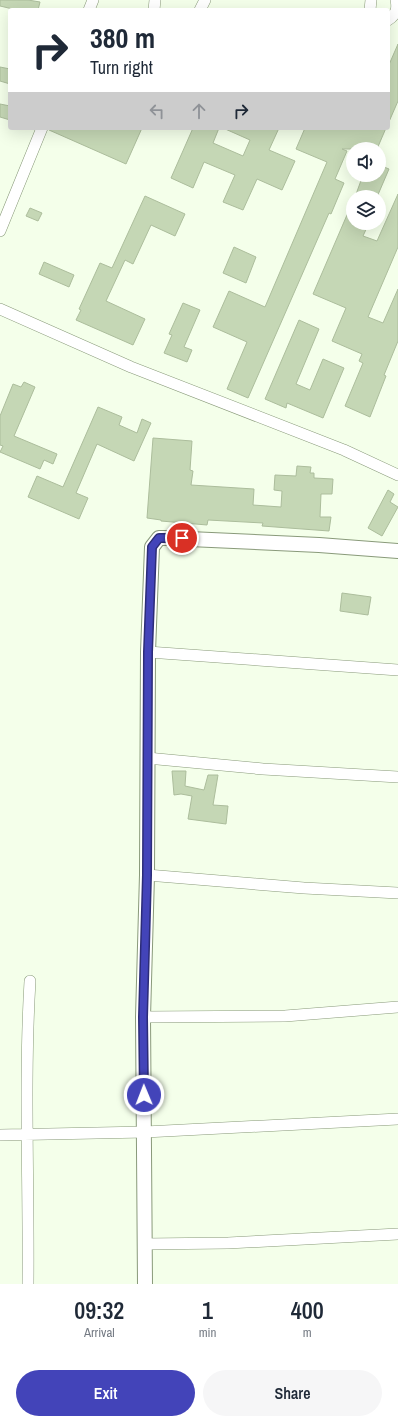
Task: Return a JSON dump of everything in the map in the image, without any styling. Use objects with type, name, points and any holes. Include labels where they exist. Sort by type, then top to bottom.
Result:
[{"type":"main road","points":[[145,1284],[143,1017],[147,875],[148,652],[152,547],[159,538],[319,545],[398,551]]},
{"type":"street","points":[[393,18],[398,6],[396,0]]},
{"type":"street","points":[[0,231],[41,130]]},
{"type":"street","points":[[0,309],[131,367],[344,450],[398,475]]},
{"type":"street","points":[[148,652],[398,670]]},
{"type":"street","points":[[147,758],[263,769],[398,777]]},
{"type":"street","points":[[147,875],[304,888],[398,893]]},
{"type":"street","points":[[28,1284],[26,1134],[27,1024],[30,981]]},
{"type":"street","points":[[143,1017],[285,1016],[398,1007]]},
{"type":"street","points":[[0,1135],[145,1132],[398,1119]]},
{"type":"street","points":[[145,1244],[228,1243],[398,1234]]},
{"type":"building","points":[[0,0],[28,0],[40,2],[38,8],[8,8],[0,6]]},
{"type":"building","points":[[398,44],[398,101],[390,119],[390,62]]},
{"type":"building","points":[[0,67],[8,69],[8,83],[0,81]]},
{"type":"building","points":[[0,104],[8,106],[8,119],[0,117]]},
{"type":"building","points":[[49,130],[141,130],[126,164]]},
{"type":"building","points":[[192,130],[218,130],[213,143],[243,156],[250,140],[228,130],[278,130],[269,150],[295,161],[282,190],[257,179],[243,210],[223,202],[235,175],[204,162],[193,188],[171,178]]},
{"type":"building","points":[[304,130],[385,130],[380,142],[346,142],[346,149],[342,149],[346,151],[346,153],[335,179],[344,183],[331,214],[329,213],[248,398],[227,389],[247,342],[213,327],[229,291],[265,307],[327,162],[296,149]]},
{"type":"building","points":[[386,168],[389,169],[386,176]]},
{"type":"building","points":[[360,182],[383,182],[380,190],[358,190]]},
{"type":"building","points":[[398,194],[398,247],[368,317],[383,323],[398,289],[398,341],[384,375],[386,376],[370,417],[345,406],[363,363],[359,361],[362,354],[332,341],[346,308],[313,294],[346,217],[346,230],[366,230],[363,236],[377,241],[382,230],[386,230],[386,221]]},
{"type":"building","points":[[145,196],[185,214],[175,236],[151,225],[133,264],[125,260],[106,301],[145,319],[133,345],[76,320],[81,310],[79,309],[100,263],[112,268]]},
{"type":"building","points":[[30,208],[42,213],[38,221],[26,216]]},
{"type":"building","points":[[234,247],[256,257],[246,283],[223,273]]},
{"type":"building","points":[[44,262],[74,275],[69,287],[39,274]]},
{"type":"building","points":[[183,303],[200,310],[184,347],[192,350],[187,362],[164,353],[172,335],[169,334]]},
{"type":"building","points":[[299,320],[319,329],[296,384],[310,390],[323,359],[344,368],[323,418],[287,403],[286,408],[265,399]]},
{"type":"building","points":[[24,382],[35,387],[14,436],[57,454],[53,464],[44,460],[40,469],[0,452],[3,446],[0,445],[0,416],[13,384],[21,387]]},
{"type":"building","points":[[98,407],[122,417],[119,425],[137,433],[142,419],[151,423],[134,461],[97,444],[76,493],[88,498],[79,519],[28,497],[37,476],[63,487]]},
{"type":"building","points":[[153,438],[192,441],[190,470],[193,471],[191,485],[254,489],[253,505],[281,507],[282,491],[274,490],[275,475],[296,476],[297,466],[311,467],[310,473],[314,473],[314,478],[333,479],[332,494],[321,494],[320,517],[331,517],[329,531],[262,526],[263,523],[208,520],[207,525],[161,521],[147,518]]},
{"type":"building","points":[[388,490],[394,494],[390,502],[398,507],[382,536],[368,528]]},
{"type":"building","points":[[342,593],[371,597],[368,615],[340,611]]},
{"type":"building","points":[[172,771],[186,771],[185,786],[204,790],[208,775],[218,775],[213,805],[228,806],[226,824],[188,819],[192,796],[181,794],[174,795]]},
{"type":"route","points":[[144,1095],[143,1017],[147,875],[148,652],[152,547],[159,538],[182,538]]}]
